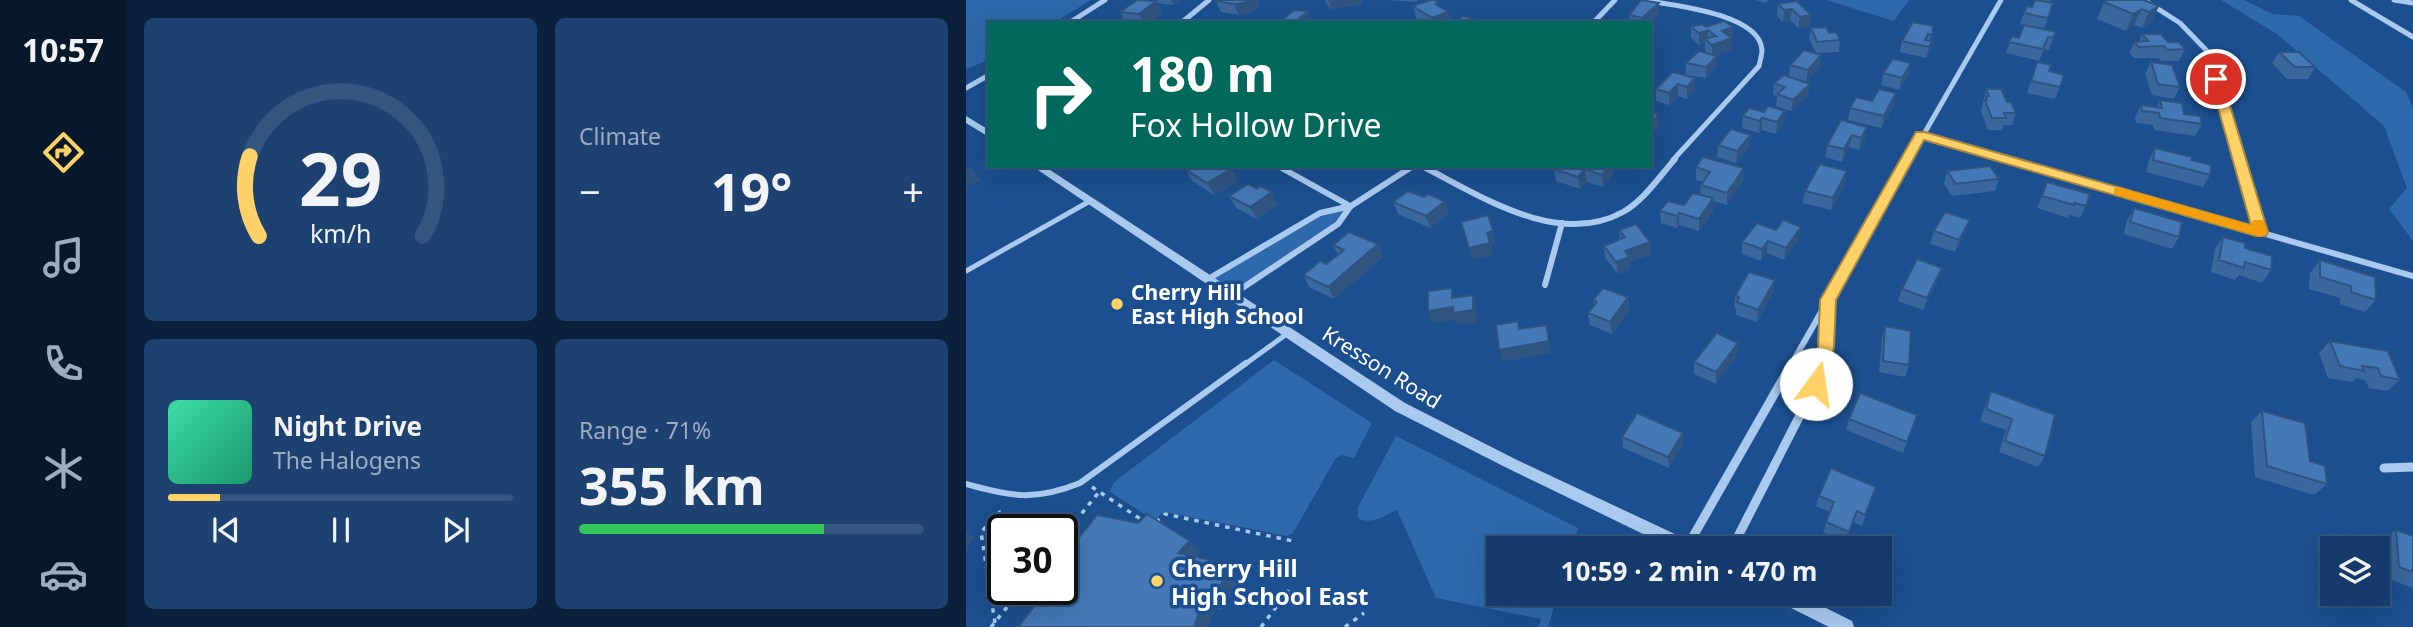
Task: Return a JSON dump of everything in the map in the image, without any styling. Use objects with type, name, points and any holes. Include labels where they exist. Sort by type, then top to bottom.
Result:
[{"type":"street","points":[[1072,21],[1105,0]]},
{"type":"street","points":[[1183,21],[1209,0]]},
{"type":"street","points":[[1595,21],[1615,0]]},
{"type":"street","points":[[1426,168],[1531,218],[1562,223],[1607,219],[1622,212],[1642,195],[1759,66],[1764,46],[1758,35],[1734,20],[1643,0]]},
{"type":"street","points":[[1694,536],[1921,135],[1956,81],[2001,0]]},
{"type":"street","points":[[2144,0],[2198,37],[2209,53],[2261,232]]},
{"type":"street","points":[[2351,0],[2413,37]]},
{"type":"street","points":[[2394,0],[2413,3]]},
{"type":"street","points":[[966,88],[987,76]]},
{"type":"street","points":[[966,119],[987,133]]},
{"type":"street","points":[[1921,135],[2413,276]]},
{"type":"street","name":"Kresson Road","points":[[1040,168],[1400,407],[1510,463],[1665,536]]},
{"type":"street","points":[[1282,168],[1351,206]]},
{"type":"street","points":[[1208,279],[1320,213],[1351,206],[1410,168]]},
{"type":"street","points":[[1232,295],[1338,224],[1351,206]]},
{"type":"street","points":[[1545,285],[1562,223]]},
{"type":"street","points":[[1738,536],[1816,384],[1826,347],[1828,300]]},
{"type":"street","points":[[2384,468],[2413,467]]},
{"type":"street","points":[[1805,606],[1846,627]]},
{"type":"lane","points":[[966,271],[1090,201]]},
{"type":"lane","points":[[966,484],[1024,499],[1054,495],[1080,483],[1289,332]]},
{"type":"path","points":[[1092,487],[1151,526],[1166,514],[1293,541]]},
{"type":"path","points":[[1078,515],[1099,492]]},
{"type":"path","points":[[987,526],[981,533],[987,579]]},
{"type":"path","points":[[1261,627],[1289,590]]},
{"type":"path","points":[[1318,606],[1357,594]]},
{"type":"path","points":[[990,605],[993,625]]},
{"type":"path","points":[[993,625],[1009,605]]},
{"type":"path","points":[[1345,627],[1364,613]]},
{"type":"shaded area","points":[[966,0],[1091,0],[1056,21],[987,21],[987,61],[966,69]]},
{"type":"shaded area","points":[[1826,0],[1909,0],[1894,21]]},
{"type":"shaded area","points":[[2221,0],[2244,0],[2273,14],[2299,16],[2406,92],[2413,108],[2413,241],[2389,209],[2407,188],[2384,126],[2277,34]]},
{"type":"shaded area","points":[[1351,206],[1338,224],[1232,295],[1208,279],[1320,213]]},
{"type":"shaded area","points":[[1274,360],[1372,423],[1354,458],[1342,455],[1336,458],[1293,533],[1287,536],[1164,512],[1154,520],[1110,492],[1113,483]]},
{"type":"shaded area","points":[[1396,436],[1578,528],[1576,536],[1486,536],[1486,606],[1554,606],[1548,627],[1539,627],[1541,619],[1436,598],[1397,510],[1368,521],[1358,518],[1358,507]]},
{"type":"building","points":[[1137,0],[1156,1],[1139,14],[1120,12]]},
{"type":"building","points":[[1217,0],[1247,0],[1234,4]]},
{"type":"building","points":[[1435,0],[1439,3],[1436,4],[1448,12],[1432,18],[1413,6]]},
{"type":"building","points":[[1641,0],[1659,3],[1642,18],[1629,15]]},
{"type":"building","points":[[2035,0],[2053,3],[2048,18],[2024,13],[2027,6],[2032,7]]},
{"type":"building","points":[[2144,0],[2159,6],[2149,12],[2142,9],[2133,14],[2104,2]]},
{"type":"building","points":[[1797,1],[1811,15],[1800,17],[1792,9],[1784,10],[1778,4]]},
{"type":"building","points":[[1294,10],[1308,11],[1296,21],[1281,21]]},
{"type":"building","points":[[1463,16],[1482,21],[1457,21]]},
{"type":"building","points":[[1724,21],[1733,27],[1722,31],[1732,38],[1712,45],[1705,39],[1716,36],[1708,30],[1699,33],[1691,27],[1702,24],[1706,27]]},
{"type":"building","points":[[1913,22],[1933,26],[1932,35],[1928,34],[1925,40],[1932,41],[1929,47],[1902,41]]},
{"type":"building","points":[[2024,25],[2056,32],[2053,38],[2048,37],[2043,49],[2009,42],[2012,36],[2019,38]]},
{"type":"building","points":[[1826,27],[1829,33],[1836,32],[1840,40],[1817,42],[1811,28]]},
{"type":"building","points":[[2142,34],[2161,34],[2168,42],[2179,42],[2185,49],[2139,47],[2135,42],[2148,41]]},
{"type":"building","points":[[1804,50],[1821,55],[1808,70],[1790,65]]},
{"type":"building","points":[[1699,51],[1717,56],[1706,67],[1686,63]]},
{"type":"building","points":[[2279,52],[2299,52],[2315,67],[2295,67]]},
{"type":"building","points":[[1893,59],[1911,63],[1902,78],[1883,73]]},
{"type":"building","points":[[2037,62],[2051,65],[2049,71],[2064,75],[2060,87],[2031,81]]},
{"type":"building","points":[[2151,62],[2172,65],[2180,87],[2158,84]]},
{"type":"building","points":[[1673,72],[1695,78],[1687,87],[1678,84],[1669,93],[1656,89]]},
{"type":"building","points":[[1784,75],[1810,84],[1793,100],[1777,94],[1785,87],[1774,83]]},
{"type":"building","points":[[1879,89],[1896,93],[1884,116],[1850,108],[1856,97],[1872,101]]},
{"type":"building","points":[[1986,89],[2001,89],[2016,113],[2004,113],[2006,118],[1992,118],[1985,100],[1986,96],[1989,96]]},
{"type":"building","points":[[2160,100],[2182,103],[2184,114],[2200,116],[2202,124],[2160,118],[2159,113],[2142,111],[2141,105],[2162,108]]},
{"type":"building","points":[[1768,106],[1785,111],[1777,122],[1743,116],[1749,108],[1764,112]]},
{"type":"building","points":[[1841,120],[1867,127],[1861,138],[1852,135],[1844,149],[1827,145]]},
{"type":"building","points":[[1731,129],[1751,135],[1737,151],[1718,145]]},
{"type":"building","points":[[2155,148],[2192,157],[2191,160],[2211,165],[2210,175],[2153,160]]},
{"type":"building","points":[[1703,157],[1744,168],[1727,193],[1701,185],[1710,172],[1696,167]]},
{"type":"building","points":[[1820,164],[1847,171],[1833,198],[1805,191]]},
{"type":"building","points":[[1990,166],[1999,179],[1956,184],[1947,171]]},
{"type":"building","points":[[1229,168],[1231,169],[1207,183],[1185,169]]},
{"type":"building","points":[[1607,168],[1602,175],[1585,169],[1578,177],[1554,169]]},
{"type":"building","points":[[2047,182],[2090,194],[2086,206],[2042,196]]},
{"type":"building","points":[[1248,184],[1272,192],[1250,207],[1229,196]]},
{"type":"building","points":[[1408,191],[1424,197],[1428,194],[1445,201],[1426,216],[1393,202]]},
{"type":"building","points":[[1693,193],[1713,198],[1699,219],[1660,211],[1668,201],[1684,205]]},
{"type":"building","points":[[2134,208],[2182,222],[2179,237],[2130,222]]},
{"type":"building","points":[[1945,212],[1970,220],[1959,240],[1934,231]]},
{"type":"building","points":[[1488,215],[1493,231],[1487,233],[1490,243],[1469,248],[1461,222]]},
{"type":"building","points":[[1783,220],[1801,227],[1786,248],[1768,241],[1762,249],[1742,242],[1757,223],[1776,230]]},
{"type":"building","points":[[1636,224],[1650,242],[1625,251],[1629,257],[1616,262],[1604,246],[1625,237],[1619,230]]},
{"type":"building","points":[[1349,232],[1378,244],[1328,287],[1303,275],[1320,261],[1326,264],[1344,250],[1333,245]]},
{"type":"building","points":[[2223,237],[2245,243],[2245,248],[2272,256],[2271,270],[2245,262],[2244,268],[2219,260]]},
{"type":"building","points":[[1917,259],[1942,268],[1927,298],[1902,289]]},
{"type":"building","points":[[2320,260],[2375,277],[2376,300],[2351,292],[2351,286],[2320,277]]},
{"type":"building","points":[[1749,272],[1775,280],[1758,310],[1737,302],[1739,297],[1735,296]]},
{"type":"building","points":[[1452,288],[1452,298],[1473,295],[1473,310],[1453,313],[1453,307],[1428,311],[1428,291]]},
{"type":"building","points":[[1603,288],[1628,297],[1610,322],[1588,313],[1597,302],[1593,300]]},
{"type":"building","points":[[1518,321],[1519,329],[1546,325],[1549,341],[1499,350],[1496,325]]},
{"type":"building","points":[[1885,326],[1911,331],[1909,365],[1883,361]]},
{"type":"building","points":[[1717,333],[1738,343],[1716,372],[1694,362]]},
{"type":"building","points":[[2330,341],[2388,351],[2400,380],[2381,376],[2378,368],[2362,366],[2364,371],[2340,366]]},
{"type":"building","points":[[1991,391],[2055,415],[2045,456],[2005,441],[2012,419],[1986,409]]},
{"type":"building","points":[[1860,393],[1917,415],[1907,442],[1849,419]]},
{"type":"building","points":[[2262,411],[2305,423],[2310,461],[2325,466],[2327,484],[2267,466]]},
{"type":"building","points":[[1637,413],[1683,433],[1668,457],[1622,437]]},
{"type":"building","points":[[1831,468],[1876,487],[1865,515],[1857,511],[1849,532],[1826,522],[1834,502],[1819,496]]},
{"type":"building","name":"Cherry Hill High School East","points":[[1147,514],[1190,541],[1178,553],[1233,565],[1211,600],[1203,599],[1194,627],[1018,627],[1035,605],[1078,605],[1078,539],[1097,515],[1138,523]]},
{"type":"building","points":[[2396,530],[2413,536],[2413,572],[2399,567]]},
{"type":"slow traffic","points":[[2118,191],[2261,232],[2258,223]]},
{"type":"place","name":"Cherry Hill East High School","points":[[1117,304]]},
{"type":"place","name":"Cherry Hill High School East","points":[[1157,581]]},
{"type":"route","points":[[1816,384],[1826,347],[1828,300],[1921,135],[2261,232],[2216,79]]}]
